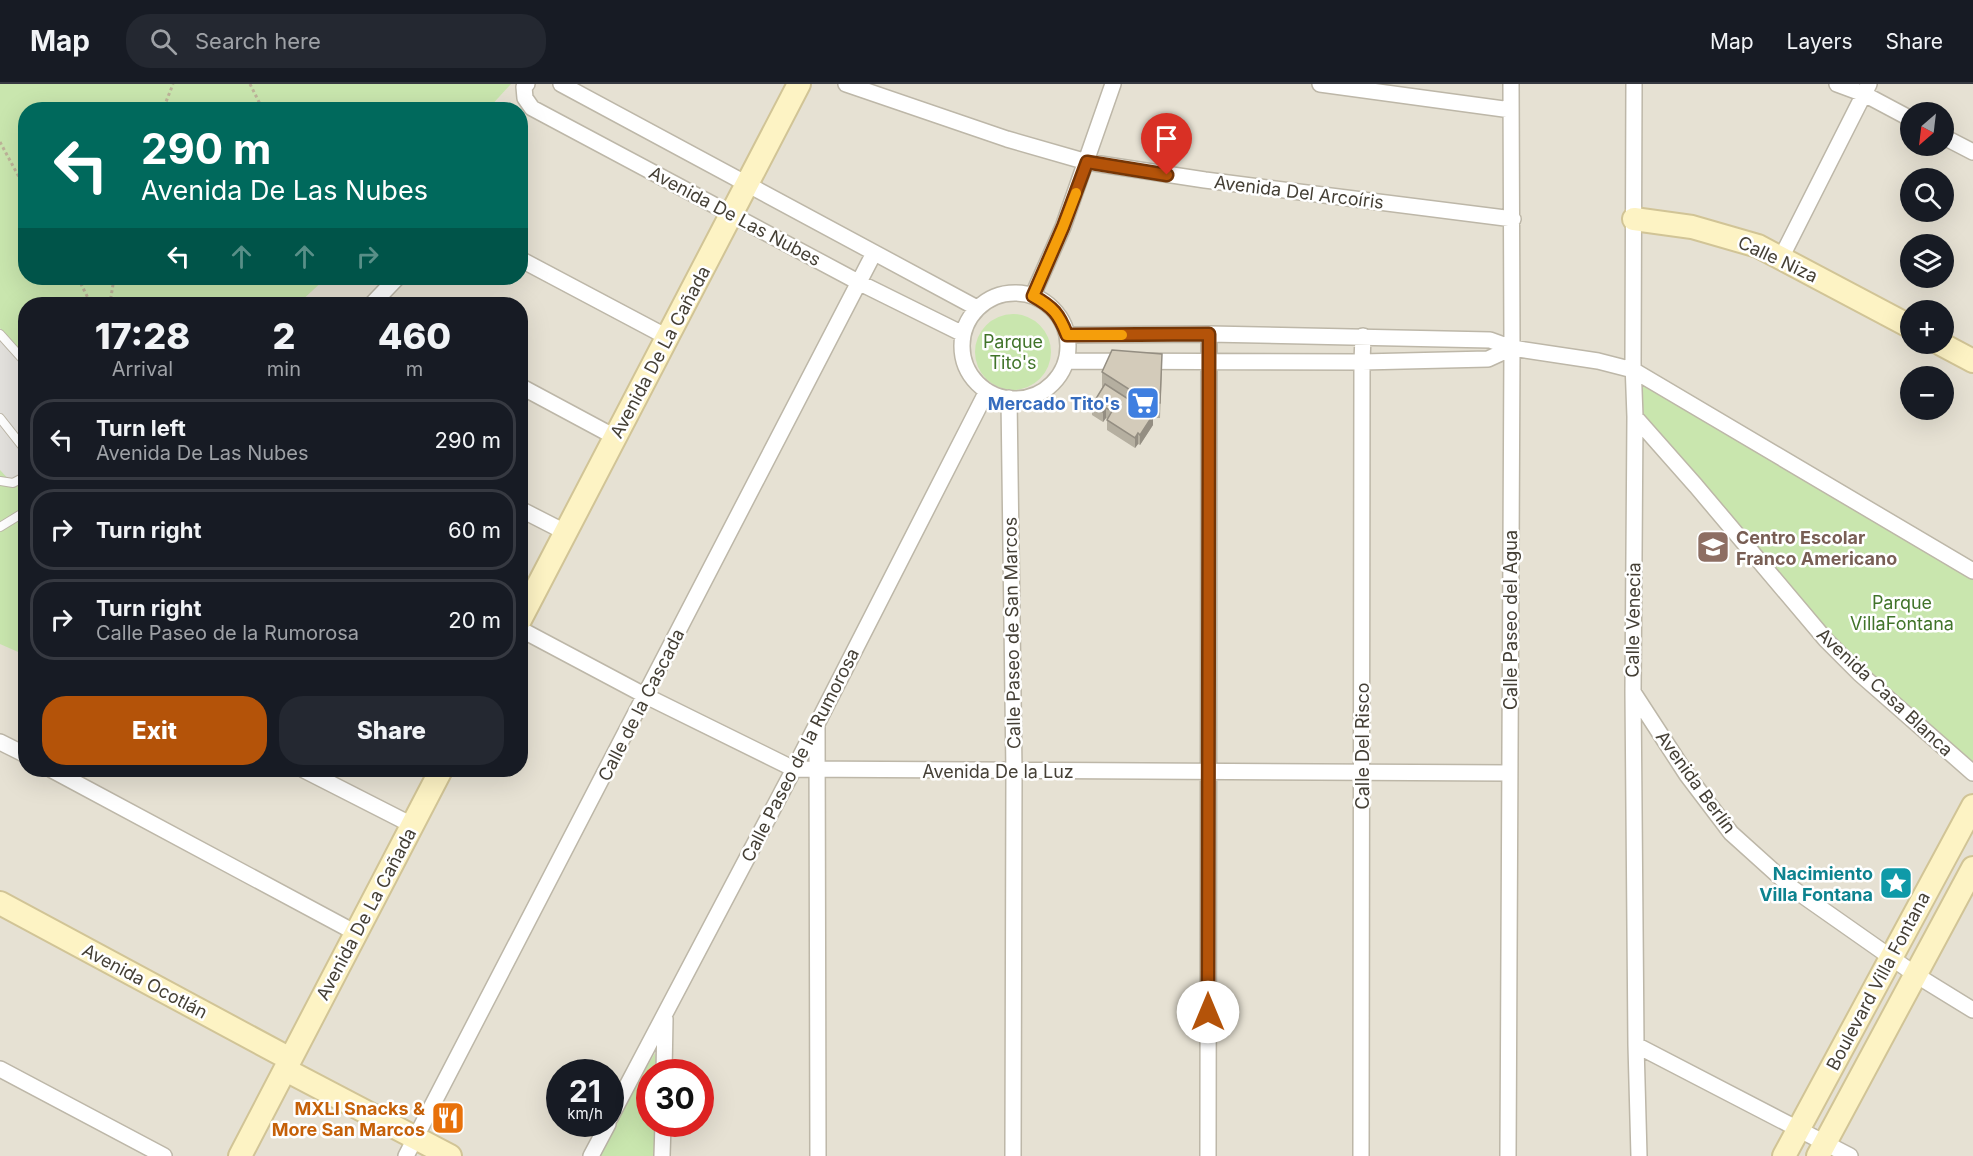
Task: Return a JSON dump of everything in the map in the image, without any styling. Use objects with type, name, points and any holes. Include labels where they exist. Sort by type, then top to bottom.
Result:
[{"type":"main road","name":"Avenida De La Cañada","points":[[528,604],[798,84]]},
{"type":"main road","name":"Calle Niza","points":[[1634,219],[1692,227],[1758,246],[1900,321]]},
{"type":"main road","points":[[1954,351],[1973,361]]},
{"type":"main road","name":"Avenida De La Cañada","points":[[240,1156],[437,777]]},
{"type":"main road","name":"Boulevard Villa Fontana","points":[[1784,1156],[1973,806]]},
{"type":"main road","name":"Boulevard Villa Fontana","points":[[1821,1149],[1973,868]]},
{"type":"main road","name":"Avenida Ocotlán","points":[[0,903],[288,1064],[410,1148],[450,1156]]},
{"type":"street","name":"Avenida De Las Nubes","points":[[527,84],[524,87],[527,102]]},
{"type":"street","name":"Avenida De Las Nubes","points":[[561,84],[977,308]]},
{"type":"street","name":"Avenida Del Arcoíris","points":[[846,84],[1007,139],[1087,162],[1205,180],[1512,219]]},
{"type":"street","points":[[1033,296],[1063,227],[1113,84]]},
{"type":"street","points":[[1320,84],[1511,110]]},
{"type":"street","name":"Calle Paseo del Agua","points":[[1508,1156],[1511,84]]},
{"type":"street","name":"Calle Venecia","points":[[1634,84],[1633,692],[1639,1156]]},
{"type":"street","points":[[1837,84],[1866,89],[1900,112]]},
{"type":"street","points":[[1781,258],[1866,89]]},
{"type":"street","name":"Avenida De Las Nubes","points":[[528,103],[532,108],[860,283],[963,334]]},
{"type":"street","points":[[1954,142],[1973,152]]},
{"type":"street","name":"Calle de la Cascada","points":[[410,1148],[874,253]]},
{"type":"street","points":[[528,263],[667,337]]},
{"type":"street","points":[[379,297],[390,285]]},
{"type":"street","points":[[1013,292],[1033,296],[1049,304],[1061,318],[1067,335],[1069,348],[1058,378],[1044,390],[1027,398],[1009,398],[987,391],[971,376],[963,356],[963,334],[968,320],[977,308],[993,297],[1013,292]]},
{"type":"street","points":[[1067,335],[1209,334],[1490,340],[1512,348],[1612,363],[1633,370],[1973,571]]},
{"type":"street","points":[[1208,1156],[1209,334]]},
{"type":"street","name":"Calle Del Risco","points":[[1361,1156],[1363,336]]},
{"type":"street","points":[[1066,361],[1362,362],[1488,359],[1512,348]]},
{"type":"street","points":[[528,390],[615,437]]},
{"type":"street","name":"Calle Paseo de la Rumorosa","points":[[624,1092],[794,769],[987,391]]},
{"type":"street","name":"Calle Paseo de San Marcos","points":[[1009,398],[1014,771],[1013,1156]]},
{"type":"street","name":"Avenida Casa Blanca","points":[[1635,417],[1827,640],[1859,673],[1973,773]]},
{"type":"street","points":[[528,513],[565,532]]},
{"type":"street","name":"Avenida De la Luz","points":[[528,633],[646,696],[794,769],[1509,773]]},
{"type":"street","name":"Avenida Berlín","points":[[1633,692],[1687,775],[1731,833],[1792,888],[1916,975],[1973,1010]]},
{"type":"street","points":[[816,726],[818,1156]]},
{"type":"street","points":[[0,741],[18,751]]},
{"type":"street","points":[[65,777],[356,933]]},
{"type":"street","points":[[318,777],[412,825]]},
{"type":"street","points":[[664,1059],[665,1014]]},
{"type":"street","points":[[1636,1045],[1799,1129],[1821,1149],[1850,1156]]},
{"type":"street","points":[[0,1069],[164,1156]]},
{"type":"street","points":[[591,1156],[601,1137]]},
{"type":"street","points":[[662,1156],[663,1137]]},
{"type":"lane","points":[[0,334],[18,354]]},
{"type":"lane","points":[[0,418],[18,442]]},
{"type":"lane","points":[[0,480],[13,483],[18,480]]},
{"type":"lane","points":[[0,526],[18,516]]},
{"type":"path","points":[[165,102],[173,84]]},
{"type":"path","points":[[250,84],[258,102]]},
{"type":"path","points":[[0,142],[18,176]]},
{"type":"shaded area","points":[[0,84],[1973,84],[1973,1156],[0,1156]]},
{"type":"shaded area","points":[[0,328],[18,354],[18,480],[13,484],[0,470]]},
{"type":"green space","points":[[0,84],[511,84],[494,102],[18,102],[18,285],[318,285],[306,297],[18,297],[18,652],[0,644]]},
{"type":"green space","name":"Parque Tito's","points":[[1013,314],[1028,317],[1040,325],[1048,337],[1051,352],[1048,367],[1040,379],[1028,387],[1013,390],[998,387],[986,379],[978,367],[975,352],[978,337],[986,325],[998,317]]},
{"type":"green space","name":"Parque VillaFontana","points":[[1634,365],[1973,573],[1973,769],[1850,660],[1633,407]]},
{"type":"green space","points":[[636,1085],[636,1137],[655,1137],[655,1156],[594,1156],[605,1137],[624,1137],[624,1105]]},
{"type":"building","points":[[1112,350],[1162,354],[1160,403],[1149,402],[1102,372]]},
{"type":"building","points":[[1105,384],[1153,415],[1140,435],[1138,433],[1135,438],[1107,420],[1112,411],[1106,408],[1103,412],[1092,405]]},
{"type":"slow traffic","points":[[1076,193],[1033,296],[1049,304],[1061,318],[1067,335],[1122,335]]},
{"type":"place","name":"Mercado Tito's","points":[[1143,403]]},
{"type":"place","name":"Centro Escolar Franco Americano","points":[[1713,547]]},
{"type":"place","name":"Nacimiento Villa Fontana","points":[[1896,883]]},
{"type":"place","name":"MXLI Snacks & More San Marcos","points":[[448,1118]]},
{"type":"route","points":[[1167,175],[1087,162],[1063,227],[1033,296],[1049,304],[1061,318],[1067,335],[1209,334],[1208,1012]]}]
